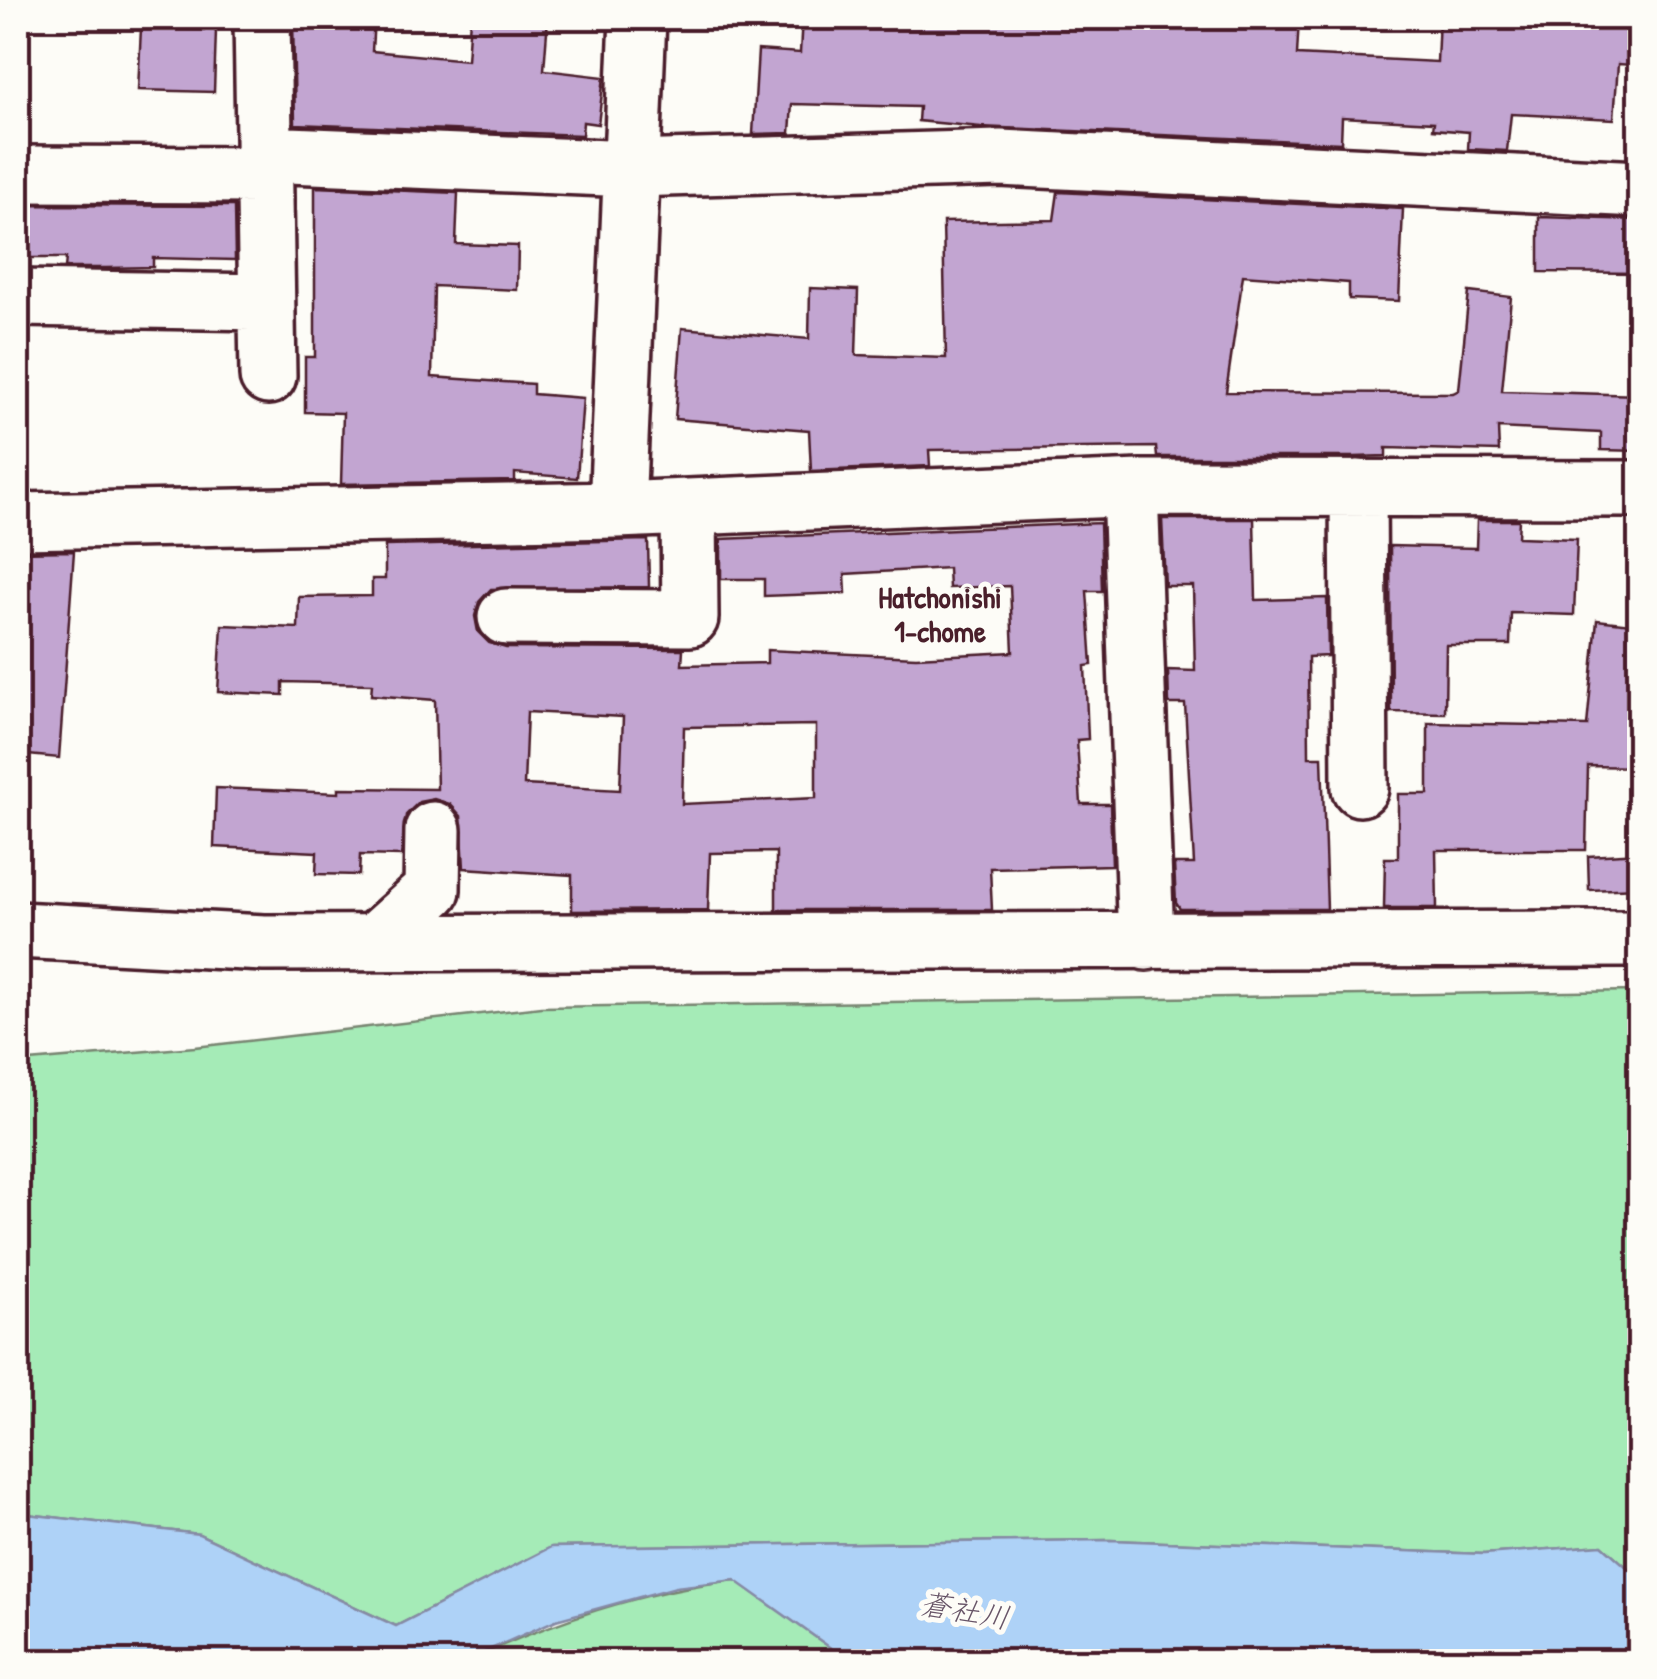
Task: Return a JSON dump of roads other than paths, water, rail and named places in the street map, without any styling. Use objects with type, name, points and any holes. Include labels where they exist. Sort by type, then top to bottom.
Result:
[{"type":"street","points":[[262,18],[268,376]]},
{"type":"street","points":[[617,510],[638,18]]},
{"type":"street","points":[[18,174],[264,164],[632,169],[1000,158],[1640,189]]},
{"type":"street","points":[[18,298],[266,302]]},
{"type":"street","points":[[18,521],[617,510],[1130,488],[1640,489]]},
{"type":"street","points":[[1130,488],[1146,942]]},
{"type":"street","points":[[1358,488],[1360,788]]},
{"type":"street","points":[[506,618],[690,618],[689,507]]},
{"type":"street","points":[[374,942],[432,890],[433,830]]},
{"type":"street","points":[[18,930],[264,943],[1640,939]]},
{"type":"water","name":"蒼社川","points":[[18,1513],[199,1534],[396,1626],[551,1547],[1110,1540],[1484,1554],[1602,1545],[1639,1578],[1639,1661],[849,1661],[735,1580],[676,1587],[556,1620],[464,1661],[18,1661]]},
{"type":"district","name":"Hatchonishi 1-chome","points":[[940,615]]}]
